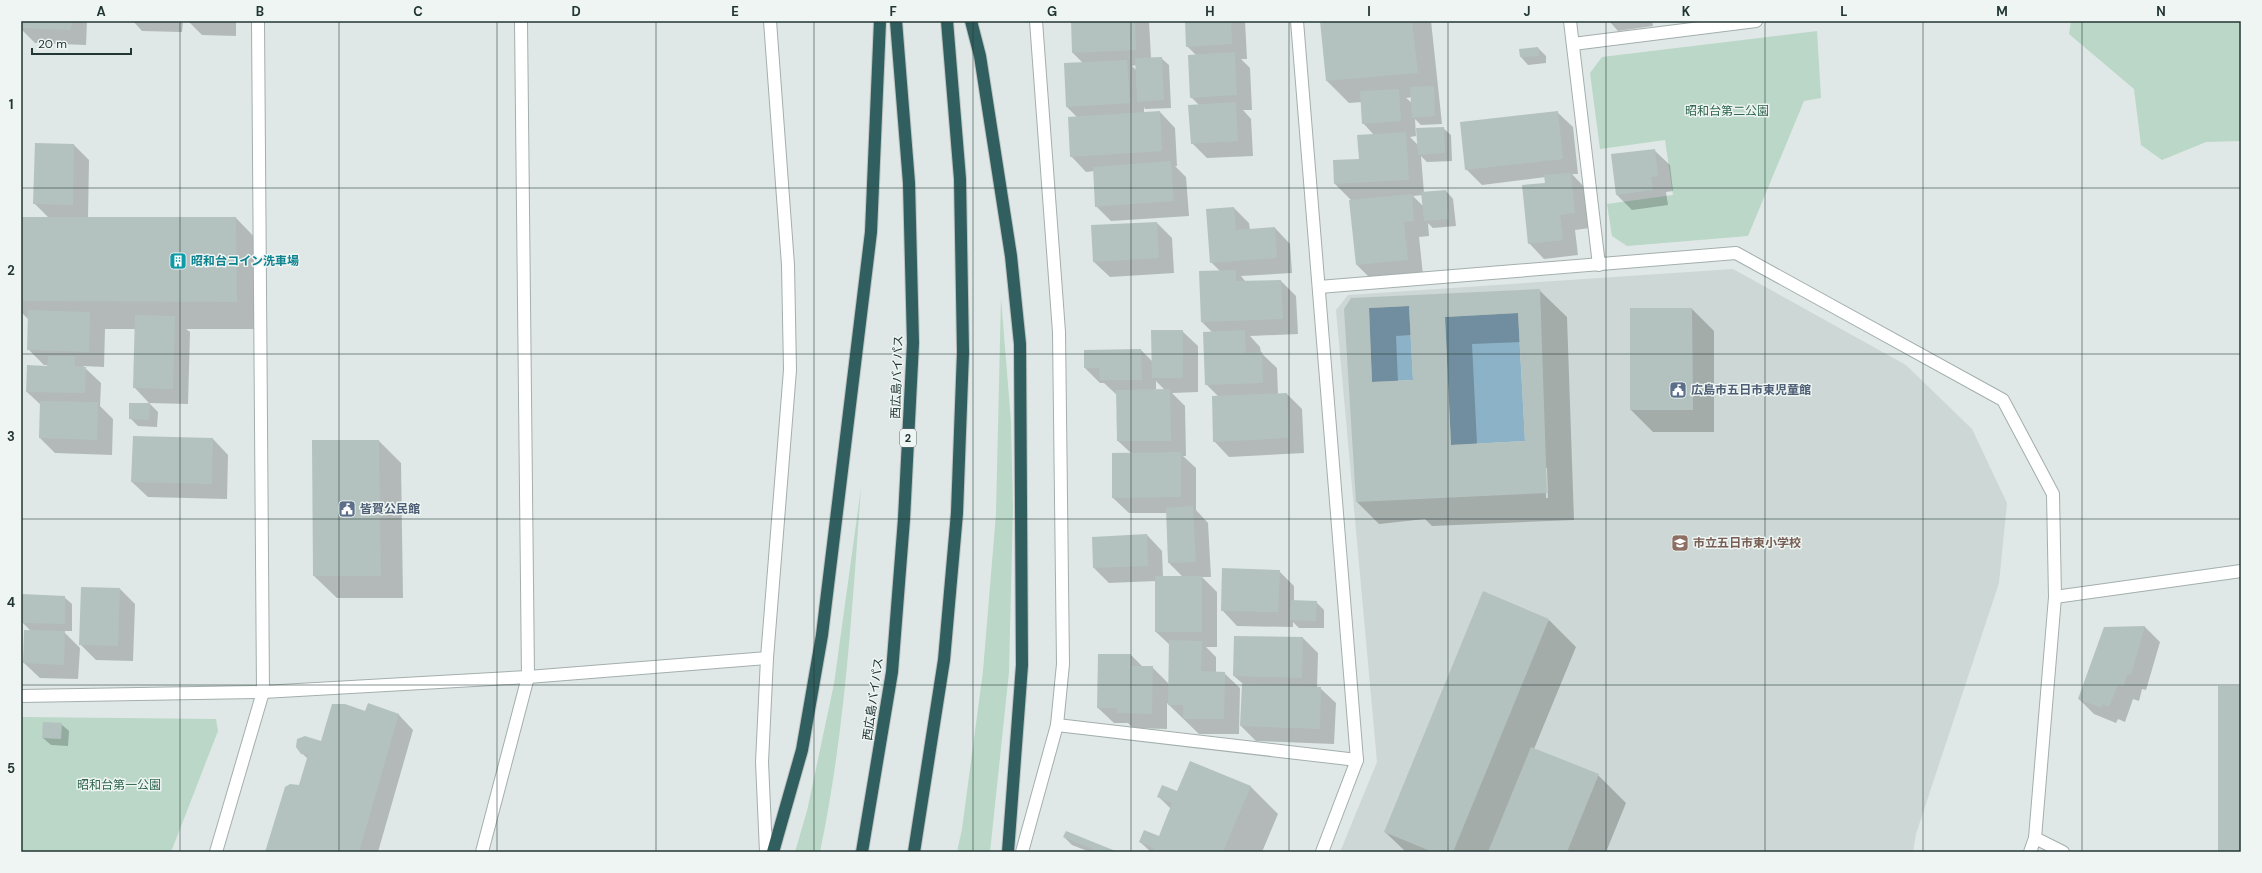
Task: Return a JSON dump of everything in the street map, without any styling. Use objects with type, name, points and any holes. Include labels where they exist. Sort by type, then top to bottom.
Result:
[{"type":"highway","points":[[773,852],[802,750],[823,627],[871,232],[880,21]]},
{"type":"highway","name":"西広島バイパス","points":[[862,852],[892,672],[904,519],[913,343],[909,183],[896,21]]},
{"type":"highway","points":[[914,852],[944,660],[958,513],[963,352],[960,187],[947,21]]},
{"type":"highway","points":[[971,21],[980,56],[1011,256],[1020,344],[1022,665],[1008,852]]},
{"type":"street","points":[[216,852],[263,692],[258,21]]},
{"type":"street","points":[[482,852],[528,677],[521,21]]},
{"type":"street","points":[[766,852],[762,762],[767,658],[790,370],[788,265],[770,21]]},
{"type":"street","points":[[1022,852],[1057,725],[1063,664],[1059,332],[1036,21]]},
{"type":"street","points":[[1297,21],[1357,760],[1322,852]]},
{"type":"street","points":[[1570,21],[1599,265]]},
{"type":"street","points":[[1573,44],[1756,21]]},
{"type":"street","points":[[1318,287],[1736,253],[2003,400],[2053,494],[2055,598],[2035,838],[2030,852]]},
{"type":"street","points":[[2055,598],[2241,571]]},
{"type":"street","points":[[21,696],[263,692],[528,677],[767,658]]},
{"type":"street","points":[[1057,725],[1357,760]]},
{"type":"street","points":[[2035,838],[2063,852]]},
{"type":"shaded area","name":"市立五日市東小学校","points":[[1733,269],[1906,365],[1972,429],[2007,503],[1999,583],[1916,834],[1913,852],[1340,852],[1377,762],[1336,310],[1348,295]]},
{"type":"green space","points":[[2071,21],[2241,21],[2241,141],[2206,142],[2162,160],[2141,145],[2134,89],[2069,34]]},
{"type":"green space","name":"昭和台第二公園","points":[[1817,31],[1821,98],[1804,101],[1748,236],[1627,246],[1612,236],[1607,204],[1673,195],[1665,140],[1600,149],[1590,73],[1602,57]]},
{"type":"green space","points":[[1001,298],[1011,422],[1013,507],[1009,672],[990,852],[957,852],[962,829],[983,671],[996,514]]},
{"type":"green space","points":[[861,488],[842,716],[829,807],[820,852],[795,852],[807,811],[834,684]]},
{"type":"green space","name":"昭和台第一公園","points":[[21,717],[216,719],[218,731],[171,852],[21,852]]},
{"type":"water","points":[[1409,306],[1413,380],[1372,382],[1369,308]]},
{"type":"water","points":[[1518,313],[1525,441],[1451,445],[1445,317]]},
{"type":"building","points":[[21,21],[72,21],[71,30],[21,28]]},
{"type":"building","points":[[1071,21],[1135,21],[1136,50],[1072,53]]},
{"type":"building","points":[[1185,21],[1231,21],[1232,44],[1186,47]]},
{"type":"building","points":[[1320,21],[1412,21],[1418,73],[1326,81]]},
{"type":"building","points":[[1538,47],[1539,56],[1520,57],[1519,49]]},
{"type":"building","points":[[1235,52],[1237,95],[1190,98],[1188,55]]},
{"type":"building","points":[[1162,57],[1164,100],[1137,102],[1135,58]]},
{"type":"building","points":[[1127,60],[1130,103],[1066,107],[1064,63]]},
{"type":"building","points":[[1434,86],[1435,116],[1412,118],[1410,87]]},
{"type":"building","points":[[1399,89],[1401,121],[1362,124],[1360,91]]},
{"type":"building","points":[[1236,102],[1238,141],[1191,144],[1188,105]]},
{"type":"building","points":[[1160,111],[1162,151],[1070,157],[1068,117]]},
{"type":"building","points":[[1558,111],[1563,159],[1465,170],[1460,122]]},
{"type":"building","points":[[1444,127],[1445,153],[1418,155],[1416,128]]},
{"type":"building","points":[[1406,132],[1409,180],[1334,184],[1333,160],[1359,159],[1357,135]]},
{"type":"building","points":[[35,143],[74,144],[73,205],[33,204]]},
{"type":"building","points":[[1655,149],[1658,176],[1651,177],[1653,190],[1616,195],[1611,154]]},
{"type":"building","points":[[1171,161],[1174,201],[1095,207],[1093,167]]},
{"type":"building","points":[[1571,173],[1575,213],[1560,215],[1563,240],[1528,244],[1522,185],[1545,183],[1544,175]]},
{"type":"building","points":[[1446,190],[1449,219],[1424,221],[1421,192]]},
{"type":"building","points":[[1412,194],[1414,221],[1404,222],[1408,260],[1356,265],[1349,200]]},
{"type":"building","points":[[1234,207],[1236,230],[1275,227],[1277,258],[1210,263],[1206,209]]},
{"type":"building","name":"昭和台コイン洗車場","points":[[21,217],[236,217],[237,302],[21,301]]},
{"type":"building","points":[[1157,222],[1159,258],[1093,262],[1091,225]]},
{"type":"building","points":[[1236,270],[1236,281],[1281,280],[1283,319],[1201,322],[1199,271]]},
{"type":"building","points":[[1540,289],[1547,493],[1356,502],[1344,309],[1351,298]],"holes":[[[1409,306],[1413,380],[1372,382],[1369,308]],[[1518,313],[1525,441],[1451,445],[1445,317]]]},
{"type":"building","points":[[1630,308],[1692,308],[1693,410],[1630,410]]},
{"type":"building","points":[[28,310],[90,312],[89,352],[27,350]]},
{"type":"building","points":[[135,315],[175,316],[173,389],[133,388]]},
{"type":"building","points":[[1151,330],[1183,330],[1183,378],[1152,378]]},
{"type":"building","points":[[1245,330],[1246,353],[1262,352],[1263,383],[1205,385],[1203,332]]},
{"type":"building","points":[[1141,349],[1142,380],[1100,380],[1099,368],[1084,368],[1084,350]]},
{"type":"building","points":[[48,356],[75,356],[75,366],[86,367],[85,393],[26,392],[27,365],[47,366]]},
{"type":"building","points":[[1170,389],[1171,441],[1117,441],[1116,390]]},
{"type":"building","points":[[1287,393],[1289,438],[1213,442],[1212,396]]},
{"type":"building","points":[[40,401],[98,402],[97,440],[39,438]]},
{"type":"building","points":[[129,403],[150,403],[149,420],[129,419]]},
{"type":"building","points":[[133,436],[213,438],[212,484],[131,482]]},
{"type":"building","points":[[312,440],[379,440],[381,576],[313,576]]},
{"type":"building","points":[[1181,452],[1181,497],[1112,498],[1112,453]]},
{"type":"building","points":[[1193,506],[1196,562],[1168,563],[1166,508]]},
{"type":"building","points":[[1147,534],[1148,566],[1093,568],[1092,537]]},
{"type":"building","points":[[1222,568],[1280,570],[1278,612],[1221,611]]},
{"type":"building","points":[[1155,576],[1202,576],[1202,632],[1155,632]]},
{"type":"building","points":[[81,587],[120,588],[118,646],[79,645]]},
{"type":"building","points":[[1483,591],[1549,619],[1453,852],[1433,852],[1384,832]]},
{"type":"building","points":[[22,594],[65,596],[65,624],[21,623]]},
{"type":"building","points":[[1291,600],[1317,601],[1316,621],[1290,620]]},
{"type":"building","points":[[2145,626],[2131,675],[2127,674],[2124,686],[2118,685],[2109,707],[2103,704],[2101,708],[2078,699],[2104,627]]},
{"type":"building","points":[[24,630],[65,631],[64,665],[23,663]]},
{"type":"building","points":[[1234,636],[1303,637],[1302,678],[1233,676]]},
{"type":"building","points":[[1169,640],[1202,641],[1201,671],[1225,672],[1224,719],[1183,719],[1183,705],[1168,705]]},
{"type":"building","points":[[1098,654],[1131,654],[1131,666],[1153,666],[1152,714],[1117,713],[1117,708],[1097,708]]},
{"type":"building","points":[[1242,684],[1321,687],[1320,729],[1240,726]]},
{"type":"building","points":[[2218,686],[2241,686],[2241,852],[2218,852]]},
{"type":"building","points":[[368,703],[399,714],[359,852],[265,852],[285,787],[290,784],[299,785],[308,755],[301,754],[296,747],[297,739],[305,736],[321,741],[332,704],[345,704],[365,711]]},
{"type":"building","points":[[43,722],[62,723],[61,739],[42,738]]},
{"type":"building","points":[[1531,747],[1599,774],[1567,852],[1488,852]]},
{"type":"building","points":[[1190,761],[1251,786],[1223,852],[1152,852],[1154,848],[1139,842],[1144,830],[1159,836],[1172,803],[1157,797],[1162,785],[1177,791]]},
{"type":"building","points":[[1066,831],[1118,852],[1099,852],[1063,837]]},
{"type":"place","name":"昭和台コイン洗車場","points":[[178,261]]},
{"type":"place","name":"広島市五日市東児童館","points":[[1678,390]]},
{"type":"place","name":"皆賀公民館","points":[[347,509]]},
{"type":"place","name":"市立五日市東小学校","points":[[1680,543]]}]
